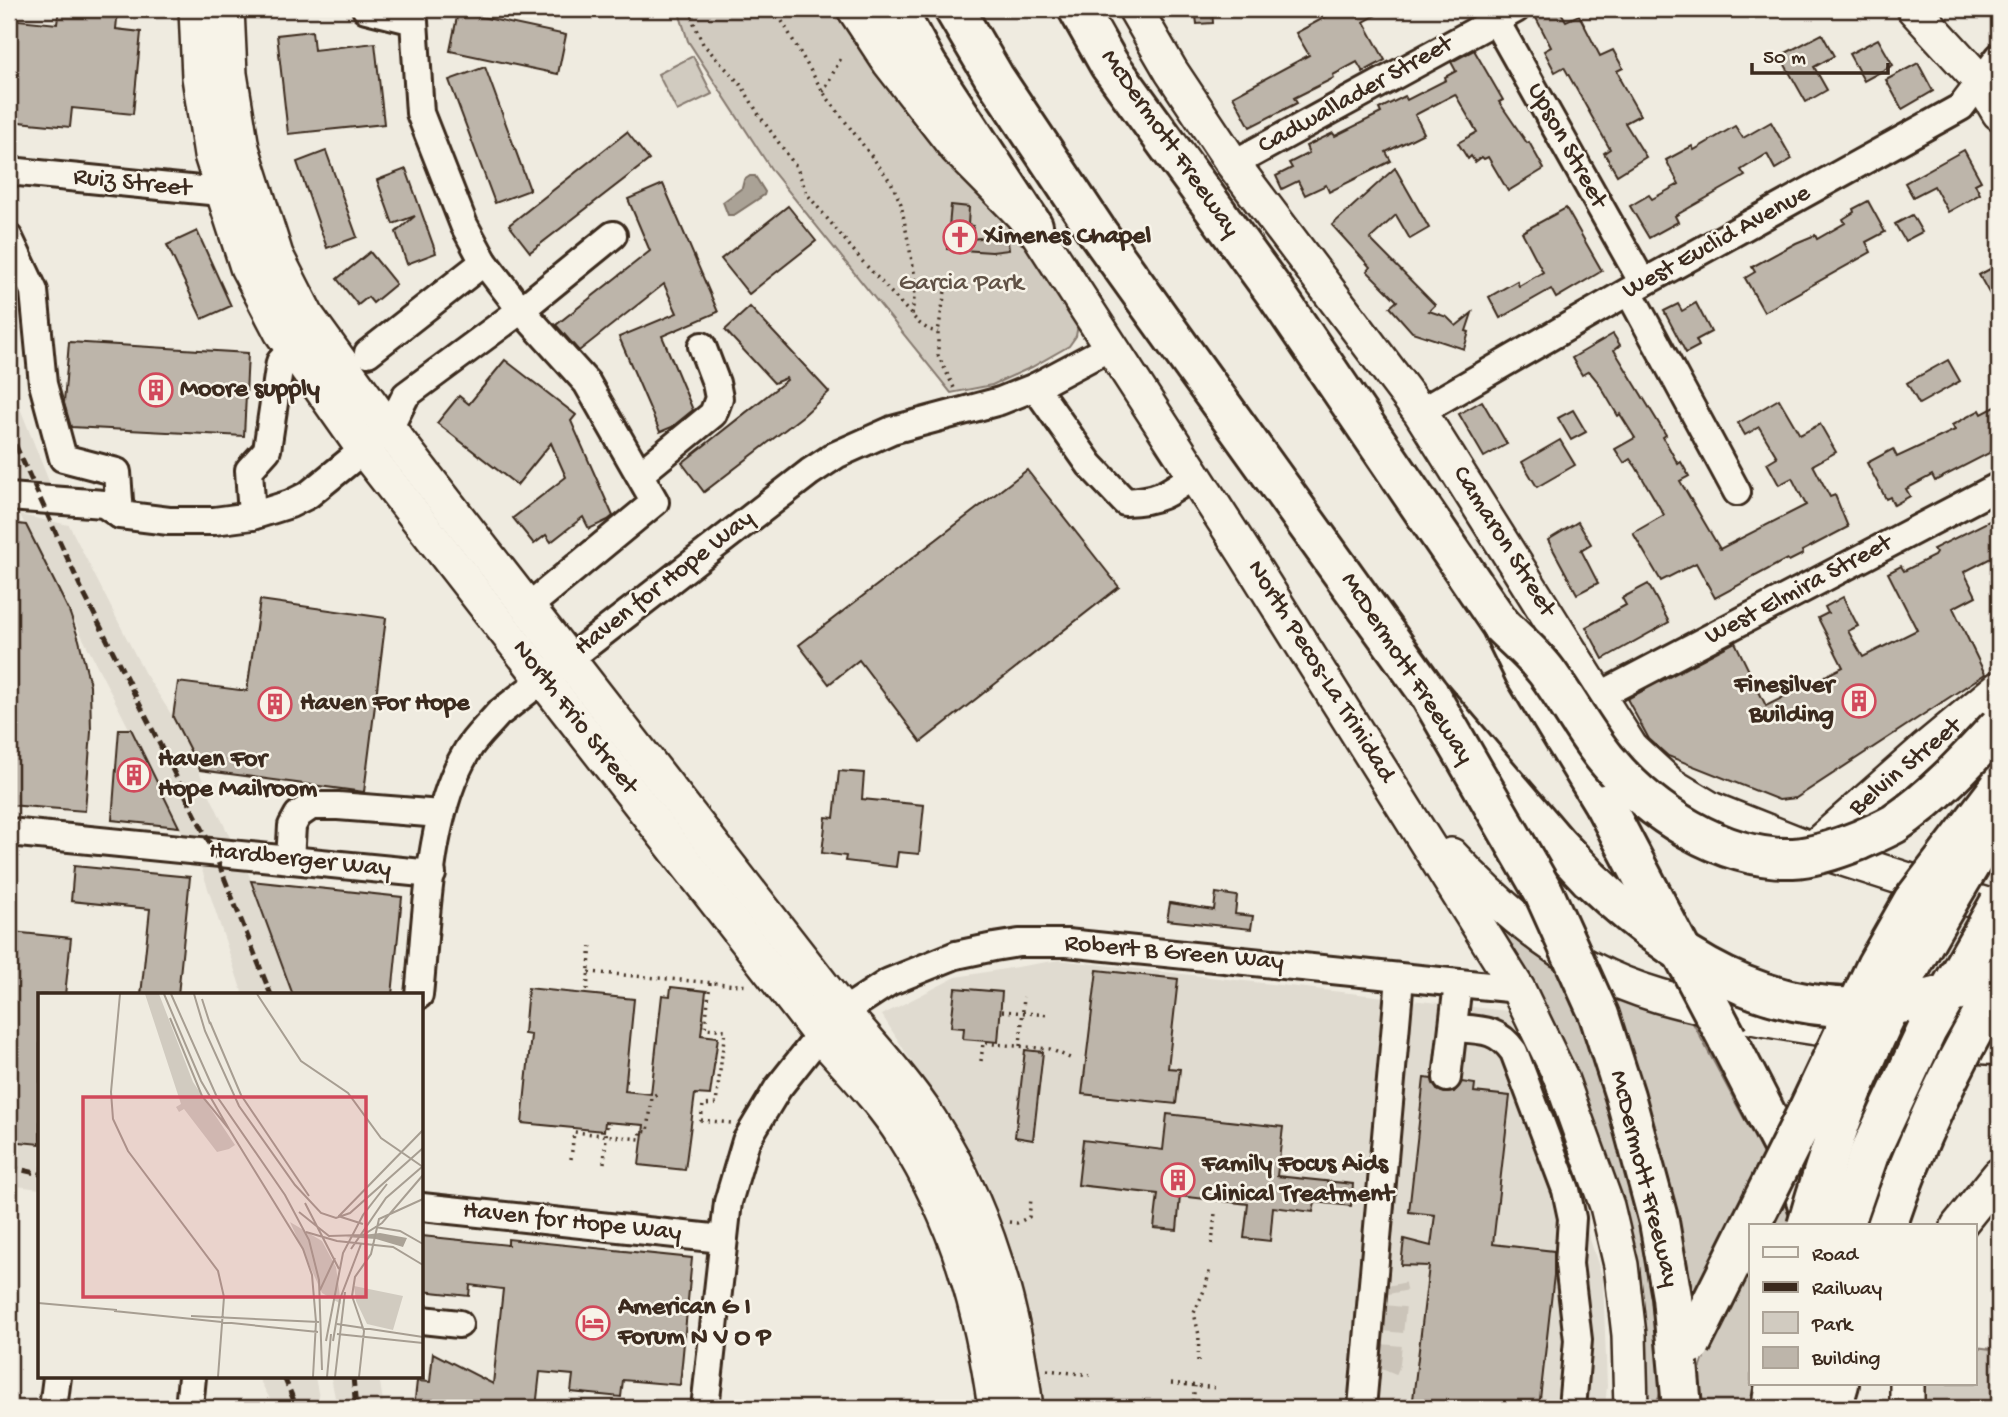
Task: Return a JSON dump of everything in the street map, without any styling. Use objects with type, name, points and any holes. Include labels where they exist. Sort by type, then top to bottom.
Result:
[{"type":"highway","points":[[896,9],[927,65],[1033,226]]},
{"type":"highway","name":"McDermott Freeway","points":[[954,9],[1046,159],[1429,694],[1544,893],[1599,1015],[1625,1096],[1659,1223],[1672,1297],[1682,1408]]},
{"type":"highway","name":"McDermott Freeway","points":[[1078,9],[1109,64],[1276,294],[1501,625]]},
{"type":"highway","points":[[1501,625],[1525,674],[1604,804],[1727,1038],[1800,1180],[1815,1224]]},
{"type":"highway","points":[[1501,625],[1545,670],[1618,772],[1663,812],[1686,828],[1724,846],[1744,852],[1793,858],[1811,855],[1842,847],[1891,826],[1953,776],[1999,726]]},
{"type":"highway","points":[[1429,694],[1590,879],[1646,929],[1707,969],[1741,985],[1773,995],[1844,1007],[1907,1003],[1984,984],[1999,977]]},
{"type":"highway","points":[[1751,1224],[1876,965],[1913,901],[1999,788]]},
{"type":"highway","points":[[1808,1224],[1845,1108],[1904,979],[1999,818]]},
{"type":"highway","points":[[1817,1224],[1870,1086],[1931,972],[1999,859]]},
{"type":"highway","points":[[1845,1224],[1869,1154],[1927,1030],[1999,906]]},
{"type":"highway","points":[[1888,1224],[1944,1089],[1999,986]]},
{"type":"highway","points":[[1667,1408],[1691,1345],[1749,1229]]},
{"type":"highway","points":[[1771,1408],[1775,1386]]},
{"type":"highway","points":[[1798,1408],[1803,1386]]},
{"type":"highway","points":[[1832,1408],[1838,1386]]},
{"type":"highway","points":[[1855,1386],[1857,1408]]},
{"type":"main road","name":"North Frio Street","points":[[196,9],[199,77],[211,155],[240,194],[276,255],[376,440],[543,679],[831,1023],[897,1076],[930,1121],[969,1191],[1001,1275],[1026,1408]]},
{"type":"main road","name":"North Frio Street","points":[[227,9],[230,74],[242,148],[240,194],[247,267],[281,332],[292,349],[528,607],[568,658],[831,1023],[873,1095],[904,1137],[941,1204],[971,1284],[995,1408]]},
{"type":"main road","name":"North Pecos-La Trinidad","points":[[854,9],[890,62],[957,149],[1033,226],[1394,789],[1518,989],[1561,1078],[1607,1206],[1621,1265],[1629,1335],[1631,1408]]},
{"type":"main road","name":"Camaron Street","points":[[1135,9],[1171,71],[1233,164],[1420,412],[1631,748],[1671,785],[1711,809],[1812,849],[1999,906]]},
{"type":"main road","points":[[1914,9],[1989,69],[1999,113]]},
{"type":"main road","name":"Belvin Street","points":[[1812,849],[1999,688]]},
{"type":"main road","points":[[1394,789],[1471,877],[1519,920],[1570,957],[1619,981],[1667,1000],[1797,1027],[1999,1048]]},
{"type":"main road","points":[[1960,1224],[1999,1175]]},
{"type":"main road","points":[[1907,1386],[1907,1408]]},
{"type":"street","points":[[366,9],[414,21],[421,113],[464,225],[484,261],[521,310],[587,383],[655,502],[528,607]]},
{"type":"street","name":"Cadwallader Street","points":[[1233,164],[1500,12]]},
{"type":"street","name":"Upson Street","points":[[1500,12],[1737,492]]},
{"type":"street","name":"West Euclid Avenue","points":[[1420,412],[1636,287],[1961,107],[1989,69]]},
{"type":"street","name":"Ruiz Street","points":[[9,172],[240,194]]},
{"type":"street","points":[[9,497],[104,504],[120,515],[169,521],[214,522],[252,516],[290,504],[308,495],[376,440],[406,395],[521,310],[613,235]]},
{"type":"street","points":[[9,238],[34,291],[43,384],[62,458],[117,472],[120,515]]},
{"type":"street","points":[[368,353],[484,261]]},
{"type":"street","points":[[640,474],[713,414],[719,398],[702,346]]},
{"type":"street","name":"Haven for Hope Way","points":[[419,993],[441,814],[457,770],[471,746],[498,714],[810,472],[836,455],[892,430],[1000,401],[1035,387],[1110,347]]},
{"type":"street","points":[[252,516],[249,470],[267,450],[280,362],[292,349]]},
{"type":"street","points":[[1035,387],[1090,465],[1125,502],[1150,501],[1194,475]]},
{"type":"street","name":"West Elmira Street","points":[[1599,696],[1999,486]]},
{"type":"street","points":[[9,513],[109,520],[120,515]]},
{"type":"street","points":[[290,860],[292,826],[298,815],[311,806],[441,814]]},
{"type":"street","name":"Hardberger Way","points":[[9,832],[432,874]]},
{"type":"street","name":"Robert B Green Way","points":[[705,1408],[727,1202],[746,1141],[778,1088],[831,1023],[890,982],[956,955],[1019,943],[1067,943],[1518,989]]},
{"type":"street","points":[[1363,1399],[1382,1279],[1400,978]]},
{"type":"street","points":[[1447,1077],[1458,983]]},
{"type":"street","points":[[1453,1028],[1491,1031],[1506,1040],[1514,1052],[1566,1190],[1572,1218],[1569,1264],[1578,1340],[1572,1408]]},
{"type":"street","points":[[1566,1190],[1597,1178]]},
{"type":"street","name":"Haven for Hope Way","points":[[424,1207],[722,1240]]},
{"type":"street","points":[[424,1320],[459,1324]]},
{"type":"street","points":[[1363,1399],[1384,1370]]},
{"type":"street","points":[[53,1408],[57,1378]]},
{"type":"street","points":[[189,1408],[192,1378]]},
{"type":"path","points":[[691,9],[704,44],[742,86],[797,168],[807,194],[863,262],[912,315],[929,330],[939,332]]},
{"type":"path","points":[[775,9],[823,92],[891,182],[901,204],[916,282],[912,315]]},
{"type":"path","points":[[823,92],[841,58]]},
{"type":"path","points":[[916,282],[952,285]]},
{"type":"path","points":[[946,285],[938,355],[956,390]]},
{"type":"path","points":[[587,990],[591,944]]},
{"type":"path","points":[[589,972],[749,986],[756,984]]},
{"type":"path","points":[[710,983],[705,1028],[725,1030],[716,1104],[703,1105],[701,1121],[731,1123]]},
{"type":"path","points":[[1020,1046],[1024,997]]},
{"type":"path","points":[[1002,1011],[1049,1015]]},
{"type":"path","points":[[981,1061],[983,1043],[1050,1049],[1070,1058]]},
{"type":"path","points":[[572,1159],[574,1132],[640,1139],[641,1131],[648,1132],[652,1097],[658,1093]]},
{"type":"path","points":[[604,1163],[607,1125]]},
{"type":"path","points":[[1004,1222],[1017,1223],[1028,1217],[1031,1199]]},
{"type":"path","points":[[1212,1244],[1214,1213]]},
{"type":"path","points":[[1198,1361],[1199,1335],[1194,1313],[1206,1286],[1209,1268]]},
{"type":"path","points":[[1041,1369],[1090,1375]]},
{"type":"path","points":[[1171,1383],[1218,1388]]},
{"type":"path","points":[[1192,1408],[1195,1386]]},
{"type":"shaded area","points":[[755,176],[765,192],[764,195],[734,215],[728,215],[723,202],[742,188],[744,180]]},
{"type":"shaded area","points":[[9,377],[18,403],[52,489],[9,486]]},
{"type":"shaded area","points":[[20,515],[69,525],[144,672],[173,717],[233,844],[184,836]]},
{"type":"shaded area","points":[[200,864],[246,867],[292,993],[242,993]]},
{"type":"shaded area","points":[[1059,960],[1508,1011],[1556,1135],[1603,1279],[1607,1386],[1605,1408],[1042,1408],[1031,1318],[984,1176],[882,1015],[956,977]]},
{"type":"shaded area","points":[[9,1142],[38,1145],[38,1189],[9,1185]]},
{"type":"shaded area","points":[[259,1378],[315,1378],[321,1408],[275,1408]]},
{"type":"shaded area","points":[[331,1378],[379,1378],[384,1408],[337,1408]]},
{"type":"green space","name":"Garcia Park","points":[[678,9],[844,9],[1015,229],[1078,325],[1076,336],[1069,346],[992,385],[951,393],[773,172],[688,41]]},
{"type":"green space","points":[[693,56],[712,94],[677,111],[658,74]]},
{"type":"green space","points":[[1464,888],[1629,997],[1693,1023],[1792,1208],[1796,1224],[1749,1224],[1749,1386],[1834,1386],[1840,1408],[1708,1408],[1693,1391],[1709,1342],[1686,1331],[1654,1408],[1637,1408],[1629,1260]]},
{"type":"green space","points":[[1976,1347],[1999,1350],[1999,1408],[1925,1408],[1922,1386],[1976,1386]]},
{"type":"building","points":[[59,9],[118,9],[116,29],[141,32],[133,114],[72,108],[70,127],[9,121],[9,19],[57,24]]},
{"type":"building","points":[[1195,9],[1212,9],[1213,23],[1197,24]]},
{"type":"building","points":[[1340,9],[1387,9],[1364,22],[1385,60],[1363,72],[1357,62],[1333,75],[1334,78],[1294,98],[1297,103],[1250,127],[1233,96],[1309,55],[1296,33]]},
{"type":"building","points":[[1549,9],[1559,9],[1566,21],[1579,15],[1600,56],[1613,50],[1623,68],[1617,71],[1620,80],[1640,115],[1625,123],[1646,157],[1617,175],[1604,153],[1610,149],[1564,67],[1555,72],[1544,51],[1551,47],[1535,16]]},
{"type":"building","points":[[458,12],[566,35],[558,74],[450,51]]},
{"type":"building","points":[[312,31],[314,50],[375,43],[384,124],[288,134],[277,35]]},
{"type":"building","points":[[1822,34],[1834,56],[1814,67],[1827,90],[1806,102],[1780,56]]},
{"type":"building","points":[[1878,39],[1893,65],[1864,81],[1849,54]]},
{"type":"building","points":[[1474,50],[1503,100],[1499,102],[1527,143],[1529,142],[1544,169],[1508,191],[1488,157],[1482,157],[1475,162],[1471,156],[1468,159],[1458,143],[1477,132],[1455,94],[1415,115],[1424,133],[1386,152],[1391,161],[1329,192],[1326,185],[1305,195],[1298,181],[1282,189],[1276,176],[1292,168],[1289,163],[1309,153],[1306,146],[1333,133],[1335,136],[1381,113],[1379,109],[1405,96],[1407,100],[1446,80],[1445,77],[1456,71],[1451,62]]},
{"type":"building","points":[[1918,63],[1933,91],[1902,109],[1886,80]]},
{"type":"building","points":[[485,67],[530,190],[495,203],[449,80]]},
{"type":"building","points":[[1771,122],[1792,159],[1775,169],[1767,154],[1741,170],[1745,176],[1675,216],[1678,222],[1649,238],[1630,206],[1649,195],[1652,199],[1679,184],[1666,160],[1692,146],[1694,150],[1735,126],[1743,138]]},
{"type":"building","points":[[627,132],[649,160],[530,252],[509,225]]},
{"type":"building","points":[[1964,150],[1981,181],[1975,184],[1980,194],[1948,212],[1934,186],[1913,197],[1905,183]]},
{"type":"building","points":[[326,151],[357,237],[327,248],[297,162]]},
{"type":"building","points":[[1395,168],[1429,228],[1410,239],[1396,215],[1370,239],[1435,305],[1429,311],[1447,317],[1456,326],[1472,313],[1464,349],[1412,332],[1390,307],[1397,301],[1367,271],[1370,267],[1332,225]]},
{"type":"building","points":[[406,169],[436,253],[407,264],[396,232],[415,216],[393,224],[377,180]]},
{"type":"building","points":[[663,184],[718,312],[662,336],[693,410],[672,427],[660,432],[619,337],[677,313],[664,284],[579,351],[556,325],[650,251],[628,199]]},
{"type":"building","points":[[1868,201],[1885,232],[1866,242],[1871,252],[1764,312],[1745,278],[1755,272],[1752,267],[1796,243],[1815,235],[1817,239],[1845,223],[1843,219],[1854,212],[1853,209]]},
{"type":"building","name":"Ximenes Chapel","points":[[951,205],[969,207],[968,225],[973,226],[971,239],[1007,235],[1009,250],[992,252],[947,249]]},
{"type":"building","points":[[788,206],[816,241],[749,294],[721,259]]},
{"type":"building","points":[[1566,208],[1602,271],[1556,298],[1551,289],[1500,318],[1489,297],[1517,281],[1519,286],[1543,272],[1522,232]]},
{"type":"building","points":[[1912,215],[1922,232],[1905,241],[1895,224]]},
{"type":"building","points":[[197,231],[231,306],[202,319],[167,245]]},
{"type":"building","points":[[370,252],[396,284],[373,303],[368,297],[358,305],[337,279]]},
{"type":"building","points":[[1999,264],[1999,311],[1979,275]]},
{"type":"building","points":[[1696,303],[1711,332],[1696,340],[1699,346],[1686,353],[1664,311],[1678,304],[1682,311]]},
{"type":"building","points":[[750,307],[829,392],[804,415],[704,492],[682,463],[787,380],[786,378],[774,383],[725,330]]},
{"type":"building","points":[[1613,334],[1620,345],[1614,350],[1666,435],[1663,437],[1678,464],[1681,462],[1689,476],[1680,481],[1720,549],[1806,505],[1792,478],[1779,485],[1767,463],[1777,457],[1759,427],[1745,435],[1738,423],[1779,399],[1800,435],[1820,424],[1836,452],[1813,465],[1830,497],[1835,495],[1848,527],[1802,551],[1803,554],[1789,561],[1787,559],[1715,598],[1696,563],[1661,581],[1633,533],[1664,515],[1636,467],[1630,459],[1624,463],[1615,449],[1635,438],[1598,382],[1589,371],[1582,375],[1572,358]]},
{"type":"building","name":"Moore supply","points":[[69,342],[248,353],[244,436],[71,427],[64,403]]},
{"type":"building","points":[[505,360],[576,415],[571,421],[613,516],[608,520],[589,529],[583,517],[551,542],[546,535],[534,544],[513,518],[566,477],[551,443],[517,485],[437,423],[459,396],[469,404]]},
{"type":"building","points":[[1948,360],[1960,381],[1919,404],[1907,383]]},
{"type":"building","points":[[1482,401],[1507,444],[1484,457],[1459,414]]},
{"type":"building","points":[[1999,405],[1999,448],[1935,481],[1932,475],[1906,489],[1910,496],[1894,505],[1890,497],[1886,499],[1867,463],[1893,449],[1897,457],[1955,430],[1952,425],[1980,410],[1982,414]]},
{"type":"building","points":[[1573,410],[1586,432],[1571,440],[1558,418]]},
{"type":"building","points":[[1560,440],[1575,465],[1537,487],[1522,462]]},
{"type":"building","points":[[1027,470],[1119,587],[921,742],[859,660],[829,684],[799,645]]},
{"type":"building","name":"Finesilver Building","points":[[1999,516],[1999,554],[1964,572],[1976,596],[1953,608],[1985,674],[1796,798],[1779,800],[1668,756],[1649,739],[1627,699],[1735,642],[1766,706],[1843,667],[1818,618],[1828,613],[1825,607],[1843,597],[1858,626],[1848,631],[1863,657],[1917,630],[1888,573],[1901,566],[1904,571],[1934,556],[1936,553],[1933,549]]},
{"type":"building","points":[[1578,522],[1591,544],[1581,550],[1598,583],[1577,594],[1548,540]]},
{"type":"building","points":[[9,523],[26,525],[69,611],[79,640],[90,685],[91,732],[85,811],[9,805]]},
{"type":"building","points":[[1648,584],[1669,622],[1603,659],[1586,627],[1626,605],[1622,598]]},
{"type":"building","name":"Haven For Hope","points":[[260,600],[386,618],[364,792],[200,770],[173,717],[178,682],[247,691]]},
{"type":"building","name":"Haven For Hope Mailroom","points":[[119,729],[131,729],[179,827],[112,820]]},
{"type":"building","points":[[839,771],[864,773],[862,799],[924,805],[919,854],[898,852],[896,867],[845,861],[846,856],[822,853],[826,817],[834,818]]},
{"type":"building","points":[[74,866],[190,877],[178,993],[141,993],[150,909],[71,901]]},
{"type":"building","points":[[251,881],[402,897],[392,993],[292,993]]},
{"type":"building","points":[[1216,893],[1237,896],[1235,914],[1253,916],[1251,929],[1167,920],[1170,903],[1214,910]]},
{"type":"building","points":[[12,932],[71,938],[65,993],[38,993],[38,1144],[9,1141],[9,938],[11,939]]},
{"type":"building","points":[[1097,970],[1178,979],[1168,1068],[1180,1069],[1176,1104],[1082,1094]]},
{"type":"building","points":[[671,987],[706,991],[701,1035],[718,1037],[710,1095],[695,1094],[685,1170],[639,1165],[644,1125],[605,1122],[604,1131],[522,1123],[531,1035],[524,1034],[528,988],[634,999],[625,1091],[651,1094],[662,995],[670,996]]},
{"type":"building","points":[[955,988],[1002,992],[998,1042],[963,1039],[964,1028],[951,1027]]},
{"type":"building","points":[[1025,1050],[1043,1052],[1033,1140],[1015,1137]]},
{"type":"building","points":[[1424,1078],[1432,1079],[1437,1090],[1445,1093],[1454,1092],[1462,1082],[1475,1084],[1474,1092],[1510,1096],[1493,1244],[1554,1251],[1554,1275],[1539,1408],[1412,1408],[1429,1266],[1401,1265],[1404,1239],[1431,1246],[1435,1215],[1409,1212]]},
{"type":"building","name":"Family Focus Aids Clinical Treatment","points":[[1167,1114],[1283,1127],[1277,1176],[1353,1184],[1351,1206],[1315,1202],[1313,1212],[1273,1207],[1270,1241],[1244,1238],[1248,1204],[1180,1196],[1177,1230],[1154,1228],[1158,1194],[1078,1185],[1083,1140],[1163,1150]]},
{"type":"building","name":"American G I Forum N V O P","points":[[424,1236],[508,1245],[508,1239],[692,1258],[680,1385],[623,1380],[621,1397],[571,1392],[573,1375],[540,1372],[536,1408],[414,1408],[417,1381],[430,1382],[433,1353],[493,1384],[503,1289],[470,1285],[469,1296],[424,1291]]},
{"type":"tunnel","points":[[1384,1370],[1394,1295],[1392,1285]]},
{"type":"railway","points":[[9,431],[82,590],[214,852],[270,993]]},
{"type":"railway","points":[[9,1167],[38,1174]]},
{"type":"railway","points":[[284,1378],[297,1408]]},
{"type":"railway","points":[[353,1378],[356,1408]]},
{"type":"place","name":"Ximenes Chapel","points":[[960,237]]},
{"type":"place","name":"Moore supply","points":[[156,390]]},
{"type":"place","name":"Finesilver Building","points":[[1859,701]]},
{"type":"place","name":"Haven For Hope","points":[[275,704]]},
{"type":"place","name":"Haven For Hope Mailroom","points":[[134,775]]},
{"type":"place","name":"Family Focus Aids Clinical Treatment","points":[[1178,1180]]},
{"type":"place","name":"American G I Forum N V O P","points":[[593,1323]]}]
